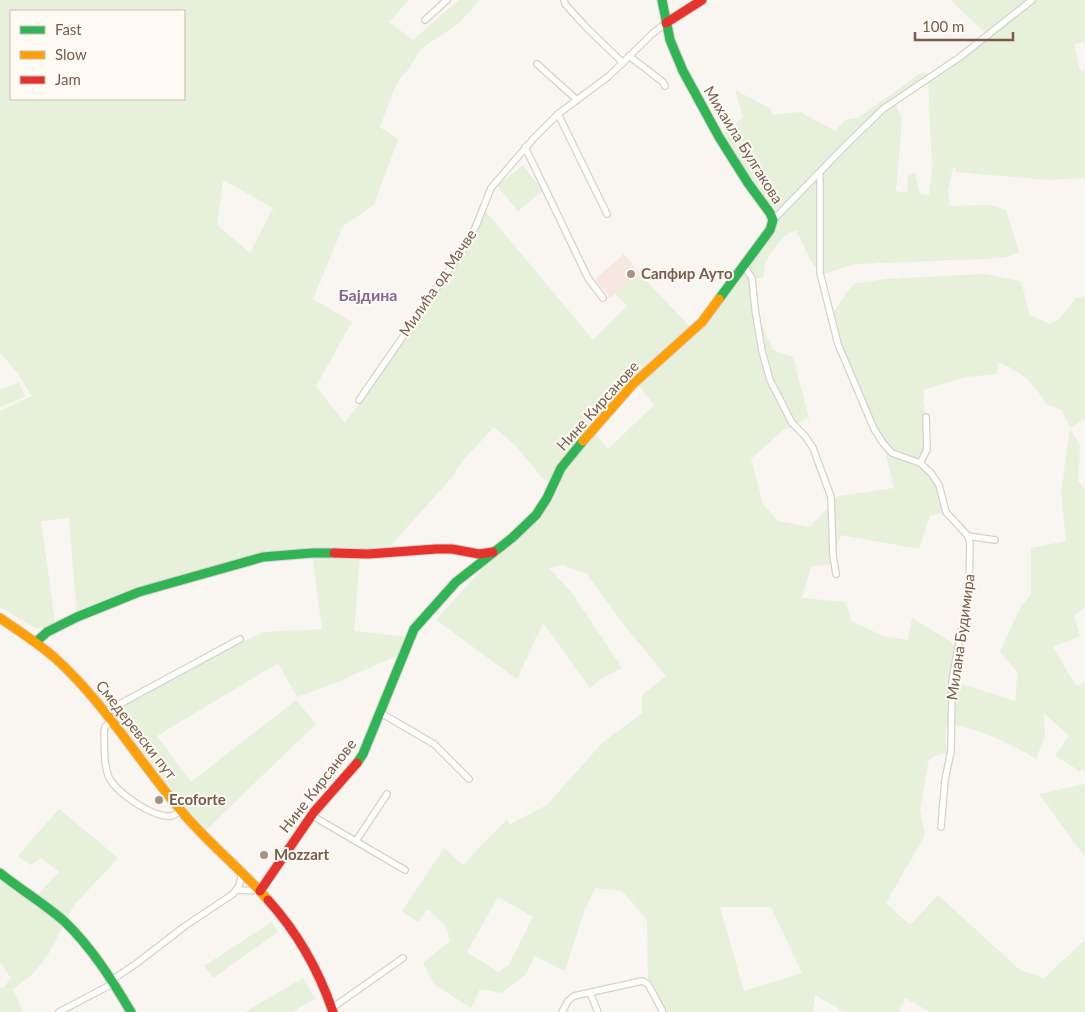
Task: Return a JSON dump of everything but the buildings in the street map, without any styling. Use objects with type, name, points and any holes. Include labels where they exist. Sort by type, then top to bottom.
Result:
[{"type":"street","points":[[425,20],[447,0]]},
{"type":"street","points":[[564,0],[565,4],[586,27],[623,63]]},
{"type":"street","name":"Михаила Булгакова","points":[[662,0],[670,40],[696,98],[748,184],[770,213],[773,220]]},
{"type":"street","points":[[666,23],[702,0]]},
{"type":"street","name":"Нине Кирсанове","points":[[260,891],[311,815],[360,758],[368,743],[402,653],[414,629],[456,582],[498,550],[536,515],[548,498],[561,468],[620,397],[698,326],[770,230],[773,220],[819,173],[883,109],[960,57],[1032,0]]},
{"type":"street","name":"Милића од Мачве","points":[[359,400],[463,250],[476,226],[490,188],[525,147],[558,114],[610,76],[652,34],[666,23]]},
{"type":"street","points":[[629,56],[663,82],[665,86]]},
{"type":"street","points":[[537,64],[577,100]]},
{"type":"street","points":[[558,114],[607,214]]},
{"type":"street","points":[[525,147],[588,278],[603,298]]},
{"type":"street","points":[[819,173],[820,274],[838,344],[874,429],[892,453],[920,463],[931,473],[939,486],[946,512],[968,536],[995,540]]},
{"type":"street","points":[[744,266],[752,278],[755,309],[770,380],[792,423],[805,436],[813,448],[831,497],[833,555],[836,574]]},
{"type":"street","points":[[920,463],[927,450],[926,417]]},
{"type":"street","name":"Милана Будимира","points":[[941,827],[944,780],[951,751],[952,681],[969,589],[970,562],[968,536]]},
{"type":"street","points":[[36,642],[47,632],[77,617],[139,592],[263,557],[302,554],[368,554],[436,549],[452,549],[479,554],[498,550]]},
{"type":"street","name":"Смедеревски пут","points":[[0,618],[36,642],[72,673],[112,720],[181,811],[260,891],[288,925],[317,974],[333,1010],[403,958]]},
{"type":"street","points":[[105,712],[240,639]]},
{"type":"street","points":[[379,712],[434,744],[469,779]]},
{"type":"street","points":[[112,720],[105,727],[104,732],[108,776],[114,785],[134,801],[163,815],[172,816],[181,811]]},
{"type":"street","points":[[356,841],[387,794]]},
{"type":"street","points":[[311,815],[405,870]]},
{"type":"street","points":[[0,873],[67,924],[86,944],[113,981],[131,1012]]},
{"type":"street","points":[[59,1012],[113,981],[185,926],[237,890],[241,882],[242,873]]},
{"type":"street","points":[[237,890],[260,891]]},
{"type":"street","points":[[562,1012],[570,998],[642,981],[646,981],[662,1012]]},
{"type":"street","points":[[590,993],[598,1012]]},
{"type":"shaded area","points":[[624,254],[640,274],[610,298],[595,279]]},
{"type":"green space","points":[[0,0],[409,0],[389,22],[413,40],[459,0],[480,0],[459,23],[421,49],[395,87],[380,127],[398,139],[374,205],[343,226],[313,299],[352,322],[316,386],[345,423],[456,261],[483,208],[593,340],[627,306],[615,294],[640,274],[694,331],[773,220],[719,137],[743,117],[735,90],[768,107],[773,115],[800,112],[835,131],[845,120],[858,118],[922,72],[929,75],[987,35],[951,0],[1085,0],[1085,41],[1074,44],[1080,71],[1085,71],[1085,178],[1048,180],[956,172],[954,165],[948,190],[950,206],[991,205],[1006,210],[1019,252],[1006,257],[854,264],[821,275],[811,261],[796,230],[784,236],[765,262],[763,278],[753,279],[755,309],[773,350],[793,357],[809,418],[782,431],[751,459],[763,504],[778,521],[810,527],[838,496],[894,488],[883,443],[838,344],[831,316],[853,284],[886,279],[984,274],[1021,281],[1030,315],[1050,324],[1058,320],[1076,298],[1085,297],[1085,419],[1070,428],[1080,446],[1078,481],[1085,489],[1085,607],[1074,616],[1080,636],[1053,647],[1076,686],[1085,682],[1085,770],[1080,771],[1055,756],[1069,736],[1044,713],[1045,736],[1036,759],[993,737],[947,723],[945,737],[947,753],[929,759],[920,810],[925,835],[886,903],[910,925],[938,895],[1020,970],[1044,978],[1085,940],[1085,1012],[930,1012],[905,998],[899,1012],[844,1012],[815,995],[813,1012],[668,1012],[648,984],[647,920],[622,891],[595,888],[584,912],[565,971],[535,956],[526,974],[502,993],[480,989],[471,1008],[434,984],[423,963],[450,941],[446,926],[428,909],[418,922],[402,911],[444,848],[463,865],[507,819],[510,824],[547,805],[602,743],[642,713],[642,695],[666,676],[624,625],[587,574],[563,565],[549,568],[572,593],[622,668],[602,678],[590,688],[543,623],[517,679],[436,620],[519,528],[536,515],[553,483],[542,478],[516,446],[494,427],[465,458],[452,477],[389,548],[360,556],[354,631],[408,637],[403,653],[333,684],[297,697],[278,663],[157,736],[191,782],[296,700],[316,724],[202,834],[105,712],[240,639],[242,642],[264,632],[322,629],[312,554],[247,561],[77,617],[69,518],[41,521],[55,621],[45,627],[36,628],[0,607],[0,411],[32,396],[18,374],[0,352]],"holes":[[[928,79],[932,167],[929,195],[920,194],[915,173],[908,176],[907,193],[896,191],[902,119],[894,101]],[[223,180],[273,208],[250,253],[217,225]],[[998,362],[1014,369],[1032,384],[1046,404],[1062,410],[1070,428],[1061,492],[1066,541],[1031,548],[1031,594],[1020,608],[1000,652],[1018,673],[1015,701],[952,681],[956,651],[951,642],[912,618],[908,640],[883,636],[852,621],[845,602],[802,598],[811,567],[831,564],[841,535],[919,549],[930,516],[946,512],[939,485],[920,463],[927,450],[923,390],[966,377],[997,374]],[[636,382],[654,405],[608,449],[593,431]],[[498,897],[533,917],[509,965],[498,972],[467,952]],[[720,907],[771,907],[802,973],[744,991]]]},
{"type":"green space","points":[[523,165],[543,191],[518,211],[497,186]]},
{"type":"green space","points":[[19,382],[25,397],[0,407],[0,390]]},
{"type":"green space","points":[[1085,784],[1085,857],[1039,794]]},
{"type":"green space","points":[[59,809],[118,858],[74,905],[49,953],[32,975],[13,989],[23,1012],[0,1012],[0,988],[4,987],[11,978],[0,962],[0,873],[34,899],[59,872],[41,858],[31,865],[18,856]]},
{"type":"green space","points":[[272,922],[278,932],[213,978],[204,966]]},
{"type":"green space","points":[[303,978],[315,999],[292,1012],[245,1012]]},
{"type":"traffic: fast","points":[[662,0],[670,40],[683,71],[719,137],[773,220],[770,230],[719,299]]},
{"type":"traffic: fast","points":[[357,763],[363,754],[414,629],[456,582],[512,538],[536,515],[547,498],[561,468],[583,441]]},
{"type":"traffic: fast","points":[[36,642],[47,632],[77,617],[139,592],[263,557],[334,553]]},
{"type":"traffic: fast","points":[[0,873],[57,915],[75,932],[101,965],[131,1012]]},
{"type":"traffic: slow","points":[[583,441],[632,385],[702,322],[719,299]]},
{"type":"traffic: slow","points":[[0,618],[42,647],[73,675],[106,713],[151,774],[183,813],[268,900]]},
{"type":"traffic: jam","points":[[666,23],[702,0]]},
{"type":"traffic: jam","points":[[334,553],[368,554],[436,549],[452,549],[479,554],[493,552]]},
{"type":"traffic: jam","points":[[260,891],[314,812],[357,763]]},
{"type":"traffic: jam","points":[[268,900],[298,939],[314,967],[333,1012]]},
{"type":"place","name":"Сапфир Ауто","points":[[631,274]]},
{"type":"place","name":"Ecoforte","points":[[159,800]]},
{"type":"place","name":"Mozzart","points":[[264,855]]},
{"type":"district","name":"Бајдина","points":[[368,295]]}]
